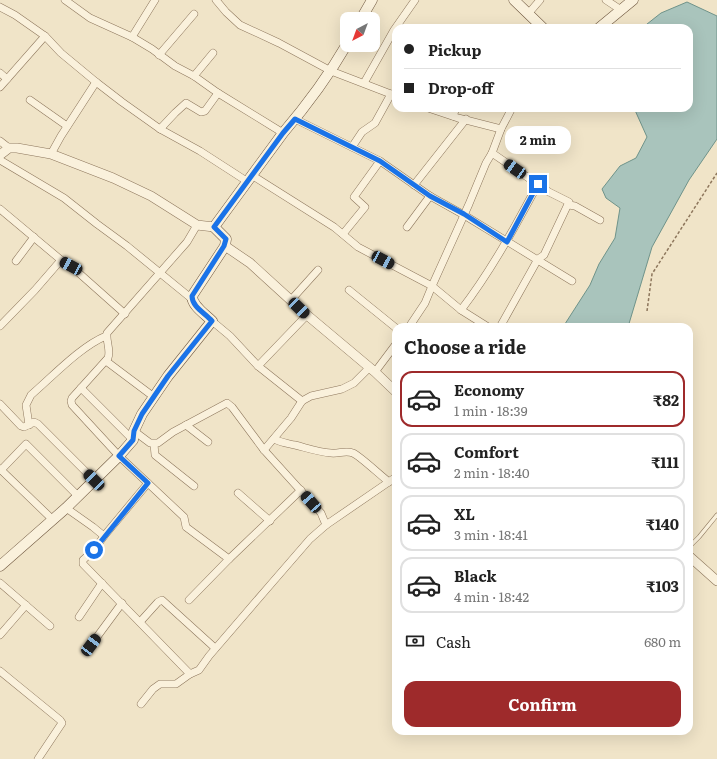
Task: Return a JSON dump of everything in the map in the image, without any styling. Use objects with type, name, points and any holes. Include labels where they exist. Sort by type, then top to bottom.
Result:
[{"type":"main road","points":[[365,12],[372,0]]},
{"type":"main road","points":[[514,0],[539,24]]},
{"type":"main road","points":[[604,24],[633,0]]},
{"type":"main road","points":[[0,566],[66,508],[119,456],[134,435],[142,414],[168,376],[212,321],[195,305],[192,296],[224,246],[226,239],[214,227],[331,71],[342,52]]},
{"type":"street","points":[[65,0],[73,3],[90,18],[132,37],[175,66],[194,76],[218,93],[283,133]]},
{"type":"street","points":[[132,37],[155,0]]},
{"type":"street","points":[[216,0],[240,25],[279,43],[331,71],[392,94]]},
{"type":"street","points":[[399,24],[415,0]]},
{"type":"street","points":[[528,14],[540,0]]},
{"type":"street","points":[[606,0],[621,10]]},
{"type":"street","points":[[0,7],[15,15],[45,36],[61,53],[96,82],[160,129],[334,227],[358,247],[432,286],[461,310],[482,323]]},
{"type":"street","points":[[159,55],[194,14]]},
{"type":"street","points":[[364,83],[392,35]]},
{"type":"street","points":[[0,87],[45,36]]},
{"type":"street","points":[[194,76],[213,53]]},
{"type":"street","points":[[0,73],[8,79]]},
{"type":"street","points":[[51,154],[67,126],[96,82]]},
{"type":"street","points":[[160,129],[175,112],[186,103],[201,112],[204,111],[218,93]]},
{"type":"street","points":[[352,147],[362,132],[375,123],[392,98]]},
{"type":"street","points":[[30,100],[67,126]]},
{"type":"street","points":[[440,112],[501,129]]},
{"type":"street","points":[[453,116],[454,112]]},
{"type":"street","points":[[412,323],[425,303],[486,163],[492,153],[501,129],[510,112]]},
{"type":"street","points":[[295,119],[380,161],[430,196],[464,214],[572,281]]},
{"type":"street","points":[[414,185],[466,119]]},
{"type":"street","points":[[0,141],[10,148],[51,154],[113,178],[151,196],[197,225],[214,227]]},
{"type":"street","points":[[0,155],[10,148]]},
{"type":"street","points":[[492,153],[538,184],[569,202],[569,204],[600,220]]},
{"type":"street","points":[[0,160],[64,198],[161,273],[192,299]]},
{"type":"street","points":[[343,234],[365,207],[354,197],[380,161]]},
{"type":"street","points":[[461,310],[479,286],[507,242],[538,184]]},
{"type":"street","points":[[407,227],[430,196]]},
{"type":"street","points":[[502,323],[538,259],[544,255],[569,204]]},
{"type":"street","points":[[0,209],[61,260],[71,266],[125,314]]},
{"type":"street","points":[[29,425],[26,405],[31,395],[83,350],[106,336],[110,329],[125,314],[187,242],[197,225]]},
{"type":"street","points":[[16,261],[34,238]]},
{"type":"street","points":[[224,246],[250,263],[307,315],[392,388]]},
{"type":"street","points":[[0,326],[35,290],[61,260]]},
{"type":"street","points":[[291,300],[318,270]]},
{"type":"street","points":[[349,290],[392,325]]},
{"type":"street","points":[[258,366],[307,315]]},
{"type":"street","points":[[212,321],[230,336],[258,366],[302,401]]},
{"type":"street","points":[[106,336],[110,352],[109,355],[106,361],[72,398],[72,405],[119,456],[184,517],[186,527],[229,559]]},
{"type":"street","points":[[264,450],[291,418],[302,401],[311,396],[342,389],[354,383],[372,370],[392,348]]},
{"type":"street","points":[[106,361],[154,397]]},
{"type":"street","points":[[82,388],[134,435],[154,444],[227,403],[232,407],[264,450],[321,513],[326,525]]},
{"type":"street","points":[[0,404],[21,426],[24,427],[34,422],[38,424],[94,480]]},
{"type":"street","points":[[186,425],[208,442]]},
{"type":"street","points":[[274,439],[283,443],[312,450],[332,453],[345,451],[354,453],[389,482]]},
{"type":"street","points":[[52,519],[0,470],[26,444],[78,496]]},
{"type":"street","points":[[154,444],[155,455],[194,486]]},
{"type":"street","points":[[141,704],[157,686],[164,684],[176,684],[190,674],[199,670],[215,648],[310,539],[326,525],[392,480]]},
{"type":"street","points":[[148,483],[94,550],[83,560],[83,562],[86,568],[190,674]]},
{"type":"street","points":[[189,600],[229,559],[301,490]]},
{"type":"street","points":[[238,493],[270,521]]},
{"type":"street","points":[[66,508],[104,536]]},
{"type":"street","points":[[693,560],[717,581]]},
{"type":"street","points":[[0,583],[50,626]]},
{"type":"street","points":[[80,617],[102,583]]},
{"type":"street","points":[[140,622],[158,602],[162,600],[215,648]]},
{"type":"street","points":[[91,645],[122,603]]},
{"type":"street","points":[[0,635],[26,605]]},
{"type":"street","points":[[0,671],[62,723],[38,759]]},
{"type":"lane","points":[[693,543],[717,515]]},
{"type":"path","points":[[647,311],[652,274],[717,173]]},
{"type":"water","points":[[687,2],[717,16],[717,139],[689,180],[652,247],[629,323],[566,323],[590,285],[599,264],[615,238],[620,208],[606,198],[602,189],[620,166],[636,158],[647,137],[636,112],[693,112],[693,24],[647,24],[661,13]]},
{"type":"route","points":[[94,550],[148,483],[119,456],[133,440],[134,431],[142,414],[168,376],[212,321],[195,305],[192,296],[224,246],[226,239],[214,227],[295,119],[380,161],[430,196],[464,214],[507,242],[538,184]]}]
